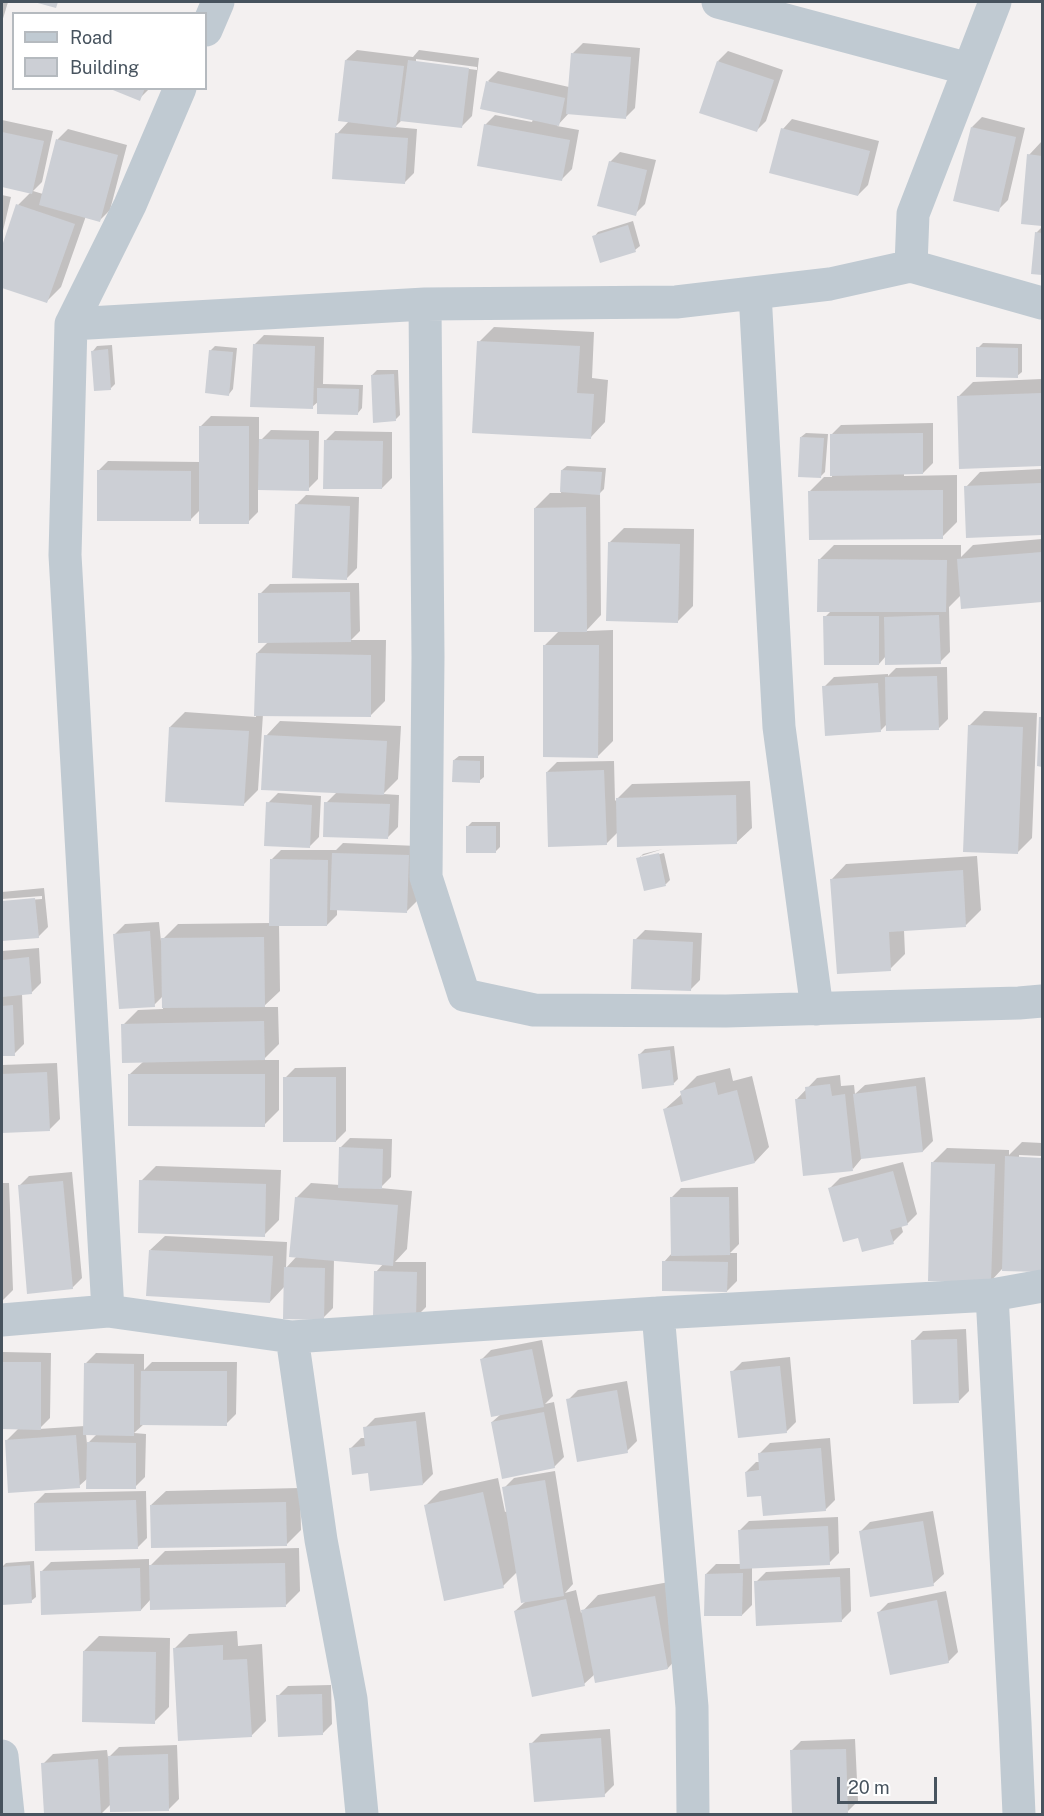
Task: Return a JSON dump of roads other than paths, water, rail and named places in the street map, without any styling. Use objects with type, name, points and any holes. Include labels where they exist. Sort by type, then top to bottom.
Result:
[{"type":"street","points":[[207,28],[218,2]]},
{"type":"street","points":[[718,2],[969,69]]},
{"type":"street","points":[[911,266],[913,214],[995,2]]},
{"type":"street","points":[[108,1311],[65,555],[71,324],[130,205],[179,90]]},
{"type":"street","points":[[71,324],[425,304],[676,302],[830,284],[911,266],[1042,303]]},
{"type":"street","points":[[755,293],[779,727],[817,1009]]},
{"type":"street","points":[[425,304],[428,657],[426,877],[464,995],[534,1010],[726,1011],[1042,1001]]},
{"type":"street","points":[[2,1320],[108,1311],[291,1337],[658,1313],[992,1295],[1042,1286]]},
{"type":"street","points":[[992,1295],[1019,1815]]},
{"type":"street","points":[[658,1313],[692,1707],[693,1815]]},
{"type":"street","points":[[291,1337],[321,1540],[351,1699],[362,1815]]},
{"type":"street","points":[[2,1756],[8,1815]]}]
